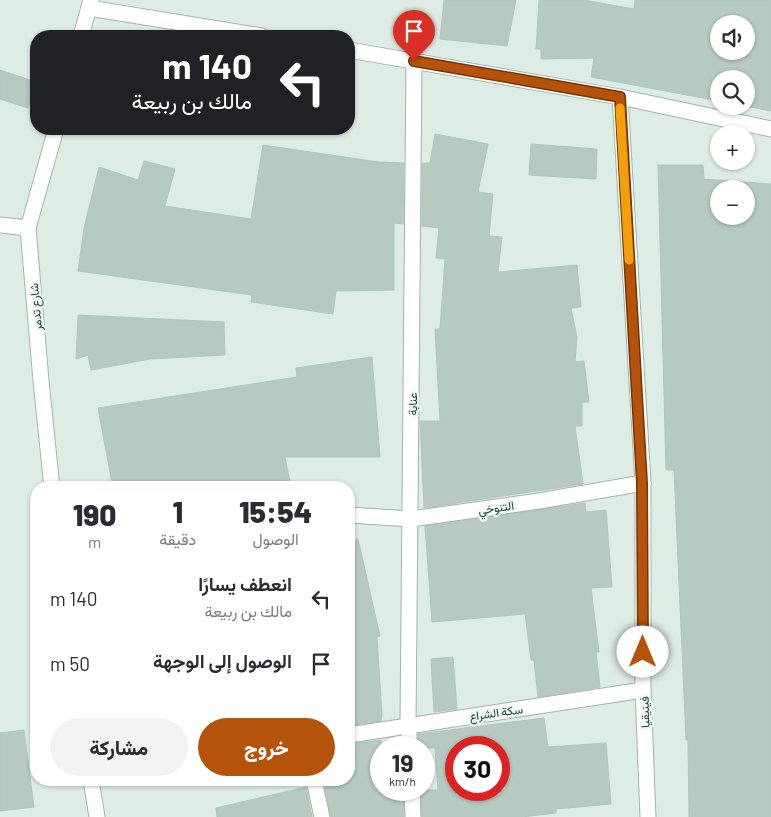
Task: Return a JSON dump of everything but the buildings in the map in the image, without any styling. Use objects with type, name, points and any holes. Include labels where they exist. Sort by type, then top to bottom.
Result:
[{"type":"street","points":[[83,30],[90,4],[230,30]]},
{"type":"street","points":[[355,51],[620,97],[771,129]]},
{"type":"street","name":"عنابة","points":[[409,736],[414,61]]},
{"type":"street","name":"فينيقيا","points":[[620,97],[642,483],[643,690],[648,817]]},
{"type":"street","name":"شارع تدمر","points":[[51,481],[28,228],[54,135]]},
{"type":"street","points":[[0,225],[28,228]]},
{"type":"street","name":"التنوخي","points":[[355,515],[411,519],[539,501],[642,483]]},
{"type":"street","name":"سكة الشراع","points":[[355,734],[643,690]]},
{"type":"street","points":[[94,786],[97,817]]},
{"type":"street","points":[[315,786],[322,817]]},
{"type":"street","points":[[412,801],[413,817]]},
{"type":"slow traffic","points":[[620,108],[629,260]]},
{"type":"route","points":[[414,61],[620,97],[642,483],[643,652]]}]
